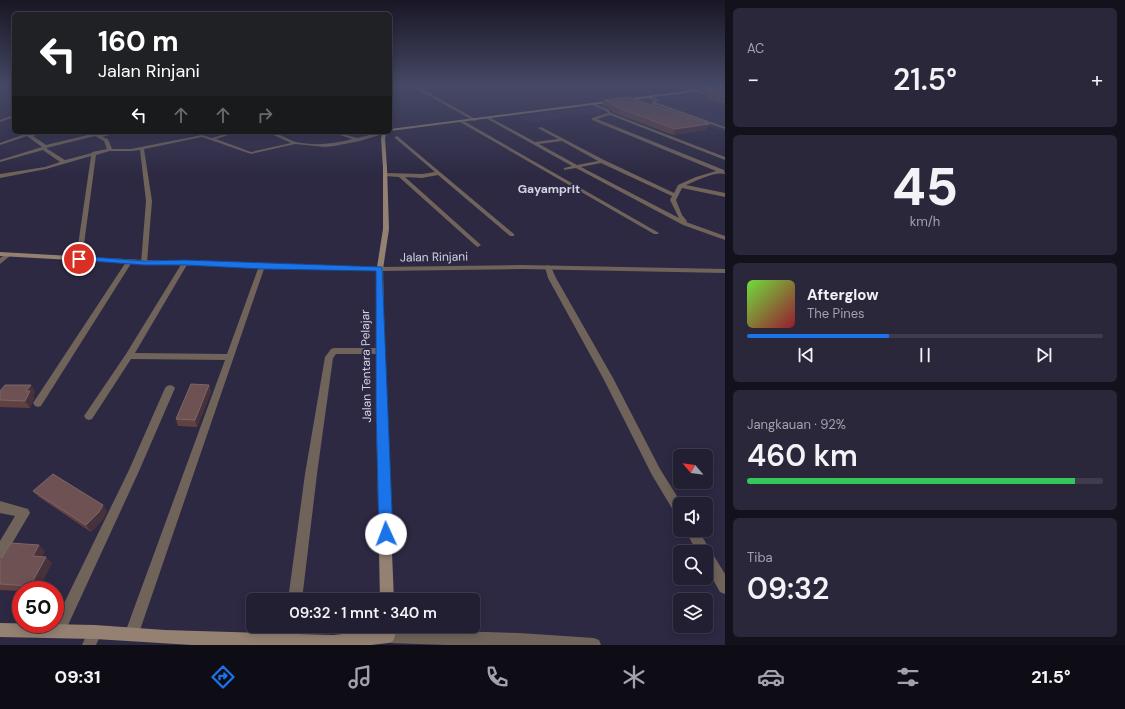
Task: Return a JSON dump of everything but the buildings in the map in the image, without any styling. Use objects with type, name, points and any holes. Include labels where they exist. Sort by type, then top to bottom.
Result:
[{"type":"main road","points":[[392,131],[510,115]]},
{"type":"main road","name":"Jalan Tentara Pelajar","points":[[385,134],[383,138],[386,175],[386,229],[380,269],[387,593]]},
{"type":"main road","name":"Jalan Rinjani","points":[[5,254],[144,263],[380,269]]},
{"type":"main road","points":[[0,630],[12,630]]},
{"type":"main road","points":[[64,631],[132,633],[163,641],[290,641],[333,643],[379,633]]},
{"type":"street","points":[[466,115],[475,120]]},
{"type":"street","points":[[606,115],[593,119],[723,171]]},
{"type":"street","points":[[613,115],[725,159]]},
{"type":"street","points":[[687,115],[725,128]]},
{"type":"street","points":[[0,121],[12,117]]},
{"type":"street","points":[[8,118],[12,121]]},
{"type":"street","points":[[488,118],[685,224],[725,238]]},
{"type":"street","points":[[461,121],[656,233]]},
{"type":"street","points":[[540,128],[602,161],[675,195]]},
{"type":"street","points":[[0,144],[28,134],[64,162]]},
{"type":"street","points":[[0,161],[44,147],[95,134],[106,140],[110,150]]},
{"type":"street","points":[[213,140],[230,134]]},
{"type":"street","points":[[273,134],[295,143],[325,146],[359,140],[379,134]]},
{"type":"street","points":[[340,134],[359,140]]},
{"type":"street","points":[[1,177],[46,168],[94,153],[110,150],[131,150],[202,136],[251,153],[295,143]]},
{"type":"street","points":[[398,137],[438,173],[512,235]]},
{"type":"street","points":[[536,144],[563,140]]},
{"type":"street","points":[[142,148],[149,201],[144,263]]},
{"type":"street","points":[[79,259],[94,153]]},
{"type":"street","points":[[566,170],[602,161]]},
{"type":"street","points":[[685,224],[678,215],[673,200],[680,186],[698,178],[723,171]]},
{"type":"street","points":[[386,175],[428,175],[438,173]]},
{"type":"street","points":[[401,176],[478,245]]},
{"type":"street","points":[[680,186],[725,195]]},
{"type":"street","points":[[0,262],[5,254]]},
{"type":"street","points":[[38,403],[129,262]]},
{"type":"street","points":[[89,416],[129,356],[185,263]]},
{"type":"street","points":[[132,633],[262,266]]},
{"type":"street","points":[[548,267],[552,278],[608,378],[656,472],[673,500]]},
{"type":"street","name":"Jalan Rinjani","points":[[380,269],[548,267],[725,271]]},
{"type":"street","points":[[296,593],[311,474],[329,357],[334,351],[382,351]]},
{"type":"street","points":[[129,356],[230,357]]},
{"type":"street","points":[[64,618],[134,471],[170,388]]},
{"type":"street","points":[[0,507],[22,512],[24,514],[0,553]]},
{"type":"street","points":[[713,567],[725,587]]},
{"type":"street","points":[[89,645],[95,632]]},
{"type":"street","points":[[290,641],[291,633]]},
{"type":"street","points":[[395,633],[425,641],[520,642],[594,645]]},
{"type":"shaded area","points":[[528,115],[561,115],[567,118],[531,123],[517,117]]},
{"type":"shaded area","points":[[563,115],[582,115],[567,117]]},
{"type":"shaded area","points":[[675,115],[725,115],[725,132]]},
{"type":"district","name":"Gayamprit","points":[[549,189]]},
{"type":"route","points":[[79,259],[144,263],[380,269],[386,534]]}]
